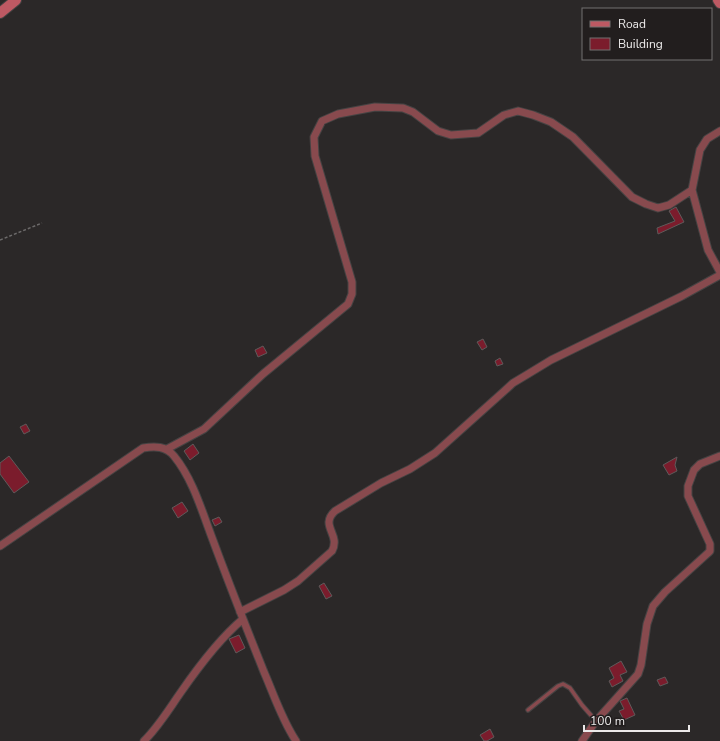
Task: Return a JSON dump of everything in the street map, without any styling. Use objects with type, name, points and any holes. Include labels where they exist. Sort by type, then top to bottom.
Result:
[{"type":"street","points":[[0,13],[16,0]]},
{"type":"street","points":[[167,449],[204,428],[263,374],[348,304],[352,294],[352,282],[315,156],[314,137],[322,122],[338,114],[375,107],[402,108],[413,112],[438,130],[452,135],[478,133],[504,115],[518,111],[551,122],[573,137],[632,197],[646,204],[658,208],[669,205],[692,190]]},
{"type":"street","points":[[240,612],[284,590],[332,551],[335,546],[335,540],[328,521],[330,516],[335,511],[382,483],[410,469],[434,453],[513,383],[551,360],[682,296],[720,274],[708,250],[692,190],[700,150],[707,139],[720,131]]},
{"type":"street","points":[[0,546],[144,448],[154,446],[167,449],[174,455],[192,486],[240,612],[276,700],[291,734],[296,741]]},
{"type":"street","points":[[582,741],[596,720],[638,674],[641,665],[647,624],[652,606],[665,592],[700,562],[710,551],[710,544],[688,496],[688,486],[694,470],[700,464],[720,456]]},
{"type":"street","points":[[144,741],[158,725],[198,668],[219,643],[243,619]]},
{"type":"lane","points":[[528,710],[558,686],[563,684],[570,688],[582,705],[596,720]]},
{"type":"path","points":[[0,240],[42,223]]},
{"type":"building","points":[[676,207],[684,222],[658,234],[657,228],[675,221],[669,211]]},
{"type":"building","points":[[483,339],[487,347],[482,350],[477,342]]},
{"type":"building","points":[[263,346],[267,353],[258,357],[255,350]]},
{"type":"building","points":[[500,358],[503,364],[497,366],[495,361]]},
{"type":"building","points":[[26,424],[30,431],[24,434],[20,427]]},
{"type":"building","points":[[193,444],[199,453],[190,460],[184,451]]},
{"type":"building","points":[[9,456],[29,482],[14,493],[0,474],[0,463]]},
{"type":"building","points":[[677,457],[675,465],[677,471],[669,475],[663,465]]},
{"type":"building","points":[[182,502],[188,511],[178,518],[172,508]]},
{"type":"building","points":[[219,517],[222,522],[215,526],[212,520]]},
{"type":"building","points":[[324,583],[332,596],[326,599],[319,586]]},
{"type":"building","points":[[239,635],[245,648],[236,653],[229,639]]},
{"type":"building","points":[[621,661],[627,672],[620,675],[623,681],[612,687],[609,681],[614,678],[609,668]]},
{"type":"building","points":[[665,677],[668,683],[660,686],[657,680]]},
{"type":"building","points":[[627,698],[635,715],[624,720],[619,711],[624,709],[620,701]]},
{"type":"building","points":[[490,729],[494,737],[484,741],[480,735]]}]
